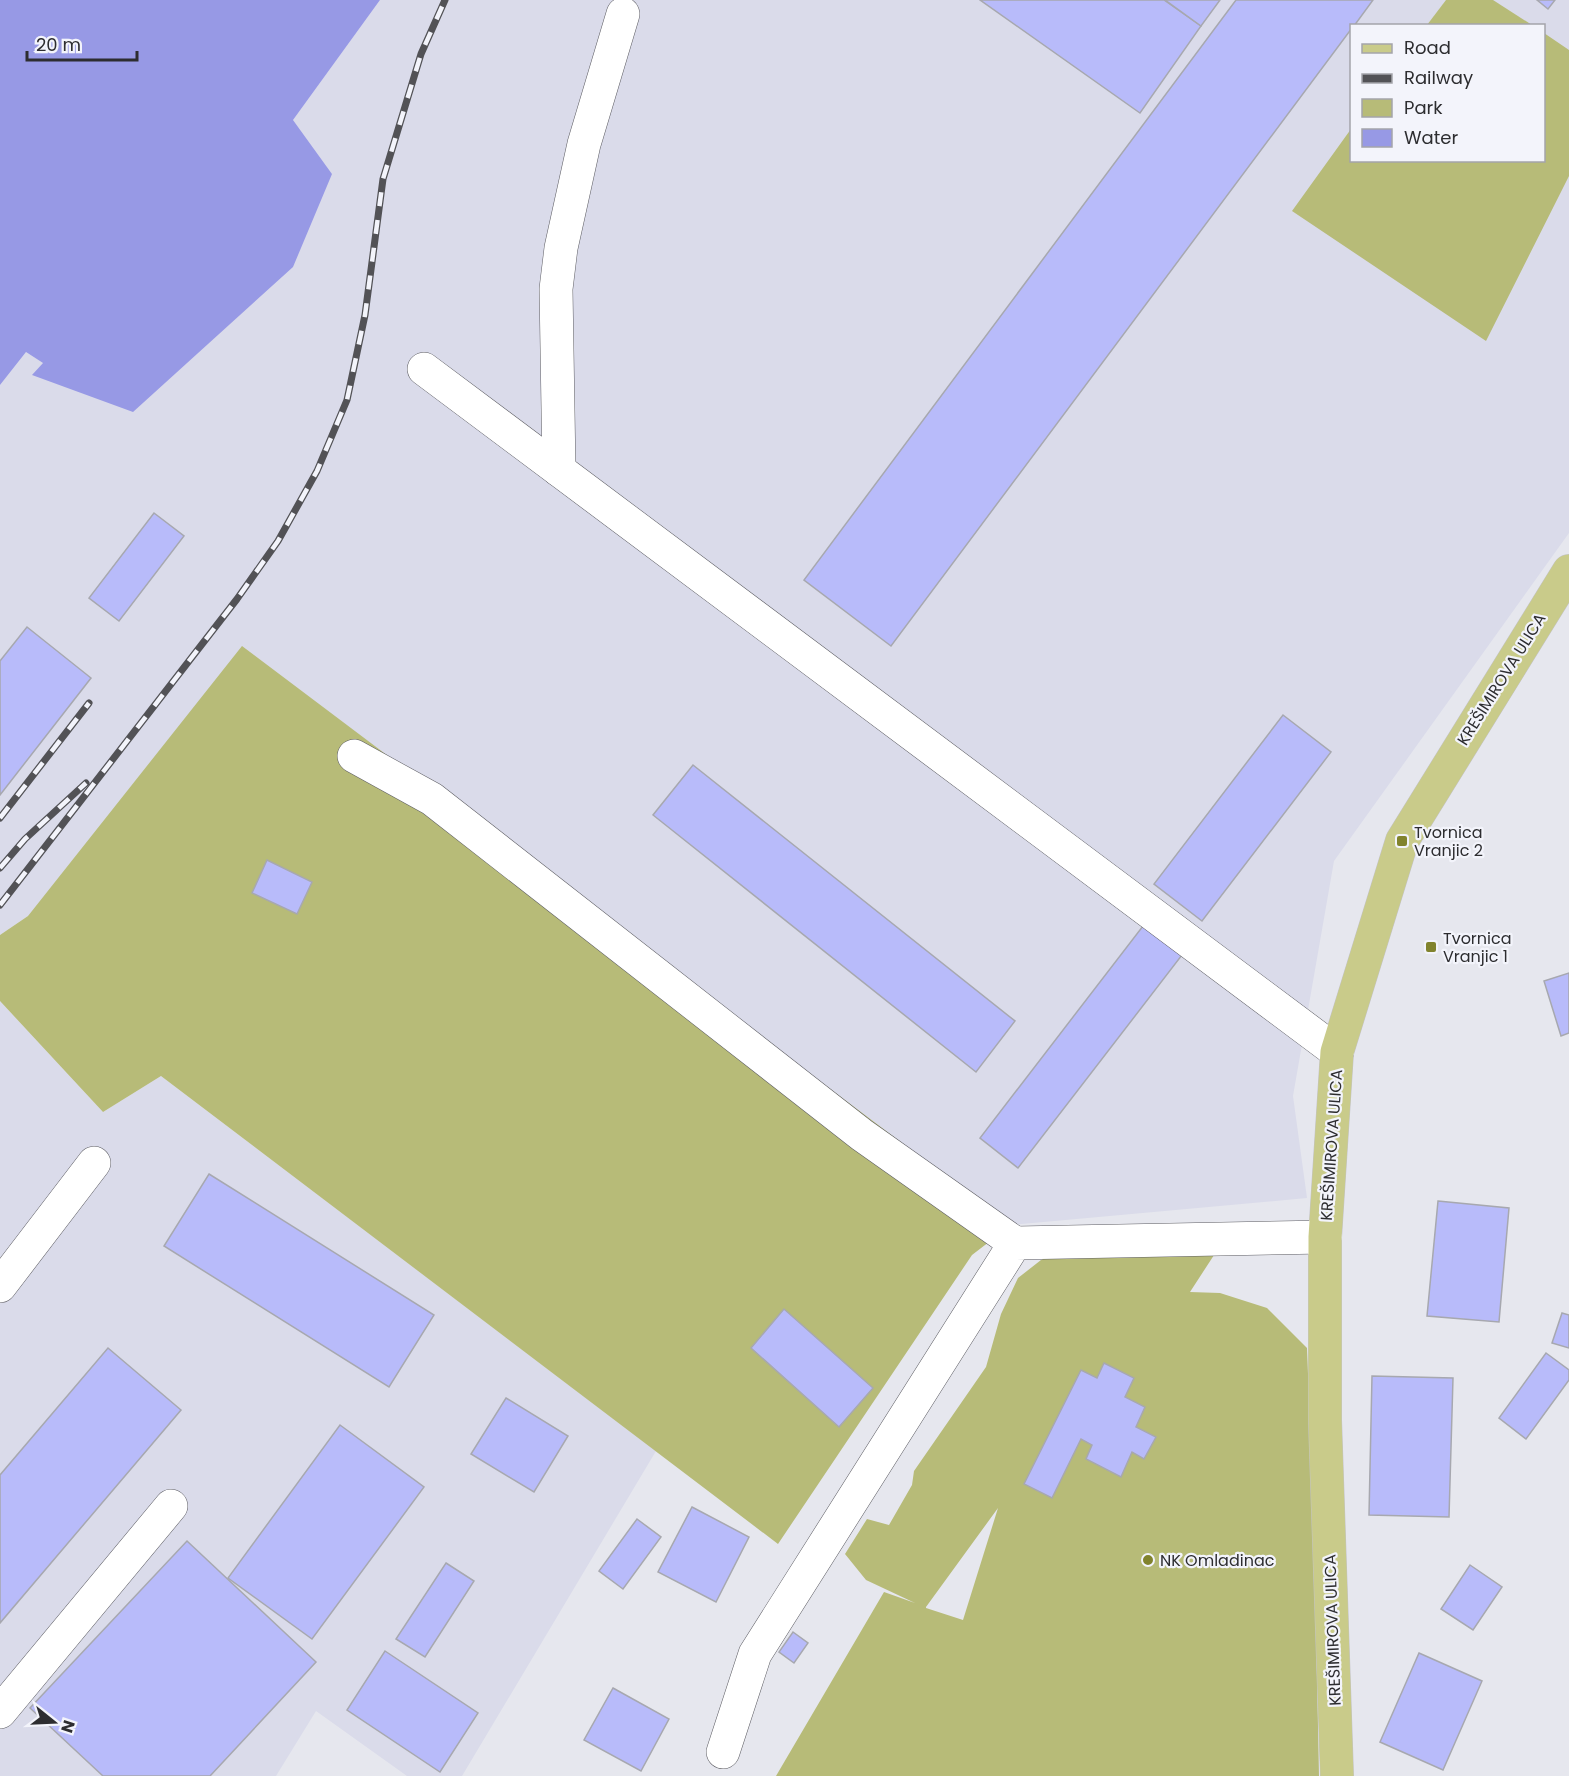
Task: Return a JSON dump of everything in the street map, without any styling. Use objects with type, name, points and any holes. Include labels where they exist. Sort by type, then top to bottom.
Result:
[{"type":"main road","name":"KREŠIMIROVA ULICA","points":[[1336,1776],[1325,1420],[1325,1236],[1337,1052],[1402,841],[1569,571]]},
{"type":"lane","points":[[559,470],[556,289],[561,248],[584,144],[623,14]]},
{"type":"lane","points":[[424,369],[1337,1052]]},
{"type":"lane","points":[[354,756],[432,799],[862,1135],[1016,1243],[1325,1236]]},
{"type":"lane","points":[[0,1286],[94,1163]]},
{"type":"lane","points":[[723,1752],[755,1654],[1016,1243]]},
{"type":"lane","points":[[0,1712],[171,1506]]},
{"type":"shaded area","points":[[380,0],[1569,0],[1569,533],[1334,861],[1293,1096],[1307,1198],[1011,1225],[28,916],[0,935],[0,385],[26,352],[43,363],[33,375],[332,174],[293,120]]},
{"type":"shaded area","points":[[0,1001],[103,1112],[161,1076],[656,1451],[462,1776],[407,1776],[316,1711],[276,1776],[0,1776]]},
{"type":"green space","points":[[1446,0],[1493,0],[1530,24],[1428,24]]},
{"type":"green space","points":[[1545,34],[1569,50],[1569,176],[1486,341],[1292,211],[1350,130],[1350,162],[1545,162]]},
{"type":"green space","points":[[242,646],[1011,1225],[972,1255],[778,1544],[161,1076],[103,1112],[0,1001],[0,935],[28,916]]},
{"type":"green space","name":"NK Omladinac","points":[[1070,1247],[1216,1252],[1190,1292],[1220,1293],[1267,1308],[1307,1348],[1314,1529],[1319,1776],[776,1776],[884,1592],[915,1603],[866,1580],[845,1554],[867,1519],[889,1525],[912,1485],[914,1471],[986,1367],[1001,1314],[1018,1278],[1041,1260]],"holes":[[[998,1508],[963,1620],[926,1607]]]},
{"type":"water","points":[[0,0],[380,0],[293,120],[332,174],[293,267],[133,412],[32,375],[43,363],[26,352],[0,385]]},
{"type":"building","points":[[980,0],[1164,0],[1201,26],[1140,113]]},
{"type":"building","points":[[1165,0],[1220,0],[1201,26]]},
{"type":"building","points":[[1236,0],[1373,0],[1355,24],[1350,24],[1350,31],[891,646],[804,580]]},
{"type":"building","points":[[1537,0],[1555,0],[1548,9]]},
{"type":"building","points":[[154,513],[184,536],[119,621],[89,598]]},
{"type":"building","points":[[27,627],[91,678],[0,795],[0,661]]},
{"type":"building","points":[[1283,715],[1331,752],[1202,921],[1154,884]]},
{"type":"building","points":[[693,765],[1015,1021],[976,1072],[653,815]]},
{"type":"building","points":[[267,860],[312,882],[297,914],[252,893]]},
{"type":"building","points":[[1143,926],[1182,955],[1018,1168],[980,1138]]},
{"type":"building","points":[[1569,973],[1569,1033],[1561,1036],[1544,981]]},
{"type":"building","points":[[209,1174],[434,1315],[389,1387],[164,1246]]},
{"type":"building","points":[[1438,1201],[1509,1208],[1499,1322],[1427,1316]]},
{"type":"building","points":[[784,1309],[873,1388],[839,1427],[751,1348]]},
{"type":"building","points":[[1562,1313],[1569,1315],[1569,1348],[1552,1343]]},
{"type":"building","points":[[108,1348],[181,1410],[0,1623],[0,1475]]},
{"type":"building","points":[[1546,1353],[1569,1370],[1569,1380],[1526,1439],[1499,1418]]},
{"type":"building","points":[[1104,1363],[1134,1378],[1125,1397],[1145,1407],[1136,1427],[1156,1437],[1144,1459],[1132,1452],[1121,1477],[1086,1459],[1092,1445],[1081,1439],[1052,1498],[1024,1484],[1081,1370],[1097,1378]]},
{"type":"building","points":[[1372,1376],[1453,1378],[1449,1517],[1369,1515]]},
{"type":"building","points":[[506,1398],[568,1436],[534,1492],[471,1454]]},
{"type":"building","points":[[340,1425],[424,1487],[312,1639],[228,1578]]},
{"type":"building","points":[[692,1507],[749,1537],[716,1602],[658,1572]]},
{"type":"building","points":[[637,1519],[661,1537],[623,1589],[599,1571]]},
{"type":"building","points":[[187,1541],[316,1662],[210,1776],[103,1776],[30,1708]]},
{"type":"building","points":[[446,1563],[474,1581],[425,1657],[396,1639]]},
{"type":"building","points":[[1470,1565],[1502,1587],[1473,1630],[1441,1609]]},
{"type":"building","points":[[793,1632],[808,1643],[794,1663],[779,1652]]},
{"type":"building","points":[[385,1651],[478,1713],[440,1772],[347,1710]]},
{"type":"building","points":[[1419,1653],[1482,1681],[1443,1770],[1380,1742]]},
{"type":"building","points":[[613,1688],[669,1719],[641,1771],[584,1740]]},
{"type":"railway","points":[[0,905],[237,599],[278,541],[317,471],[347,400],[365,315],[383,179],[421,54],[445,0]]},
{"type":"railway","points":[[0,818],[89,703]]},
{"type":"railway","points":[[0,868],[25,839],[86,783]]},
{"type":"place","name":"Tvornica Vranjic 2","points":[[1402,841]]},
{"type":"place","name":"Tvornica Vranjic 1","points":[[1431,947]]},
{"type":"place","name":"NK Omladinac","points":[[1148,1560]]}]
